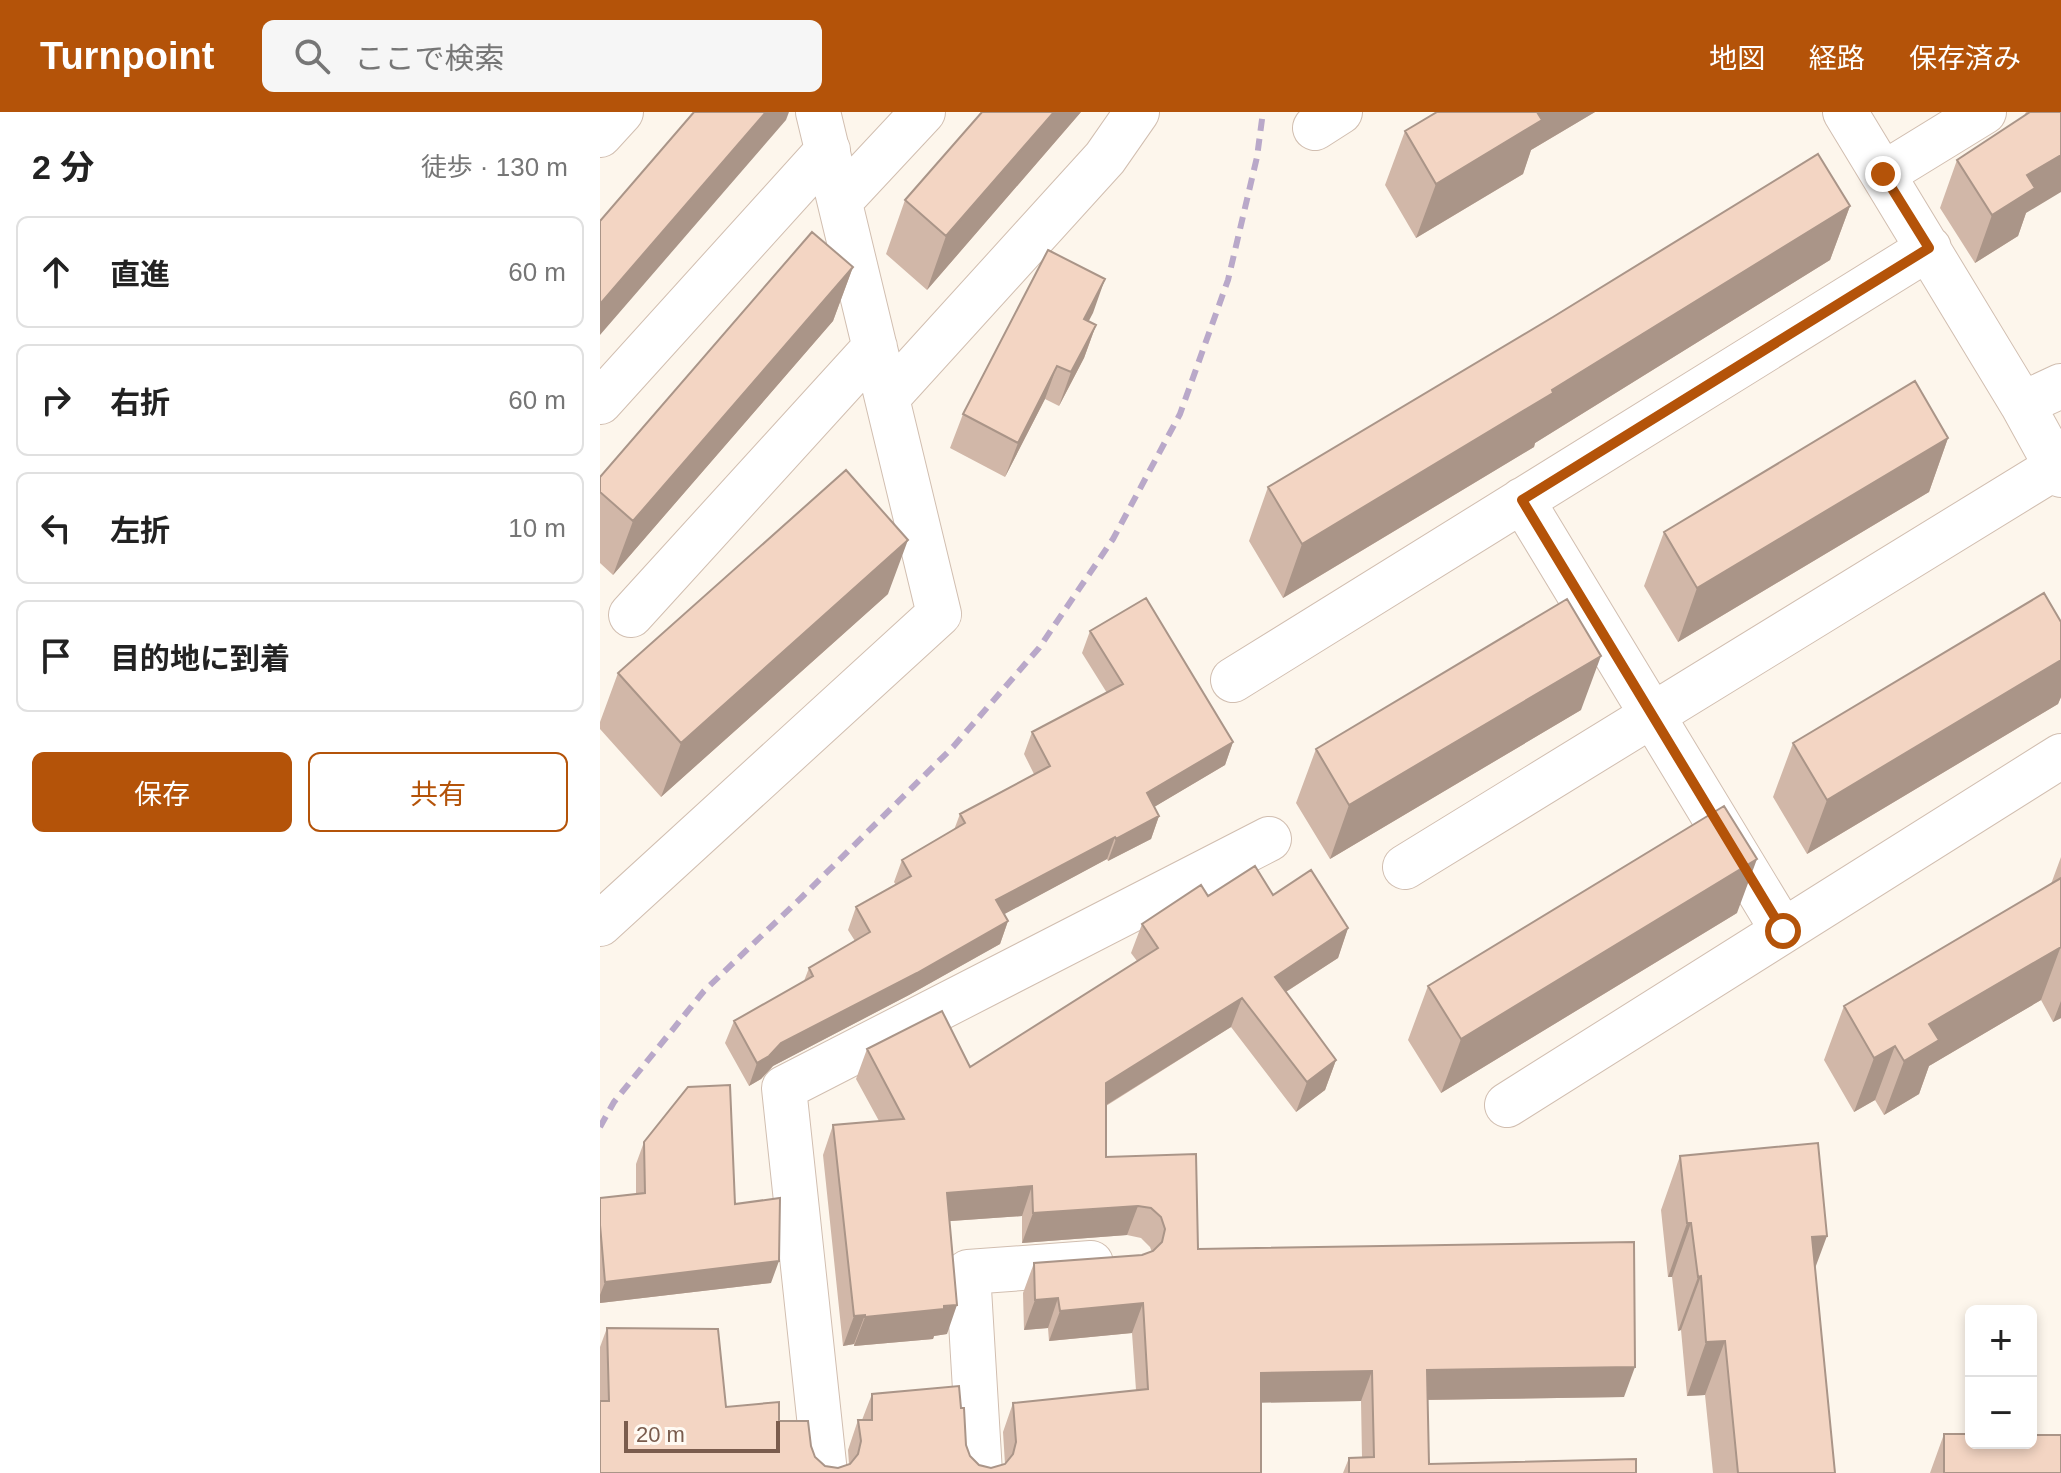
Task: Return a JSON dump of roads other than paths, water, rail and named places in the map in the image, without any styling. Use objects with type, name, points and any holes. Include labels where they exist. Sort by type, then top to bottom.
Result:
[{"type":"street","points":[[600,135],[621,112]]},
{"type":"street","points":[[840,201],[923,112]]},
{"type":"street","points":[[887,398],[1105,158],[1137,112]]},
{"type":"street","points":[[1405,867],[2059,471],[2022,404],[1845,112]]},
{"type":"street","points":[[1883,174],[1984,112]]},
{"type":"street","points":[[600,924],[939,614],[823,131]]},
{"type":"street","points":[[600,402],[823,131]]},
{"type":"street","points":[[1233,680],[1929,248]]},
{"type":"street","points":[[631,615],[875,347]]},
{"type":"street","points":[[2022,404],[2061,386]]},
{"type":"street","points":[[1522,500],[1783,931]]},
{"type":"street","points":[[1507,1105],[2061,756]]},
{"type":"street","points":[[825,1473],[784,1088],[1269,839]]},
{"type":"street","points":[[980,1473],[968,1272],[1129,1260]]},
{"type":"railway","points":[[600,1127],[614,1102],[704,991],[953,747],[1039,648],[1113,539],[1180,414],[1228,280],[1257,157],[1263,112]]}]
